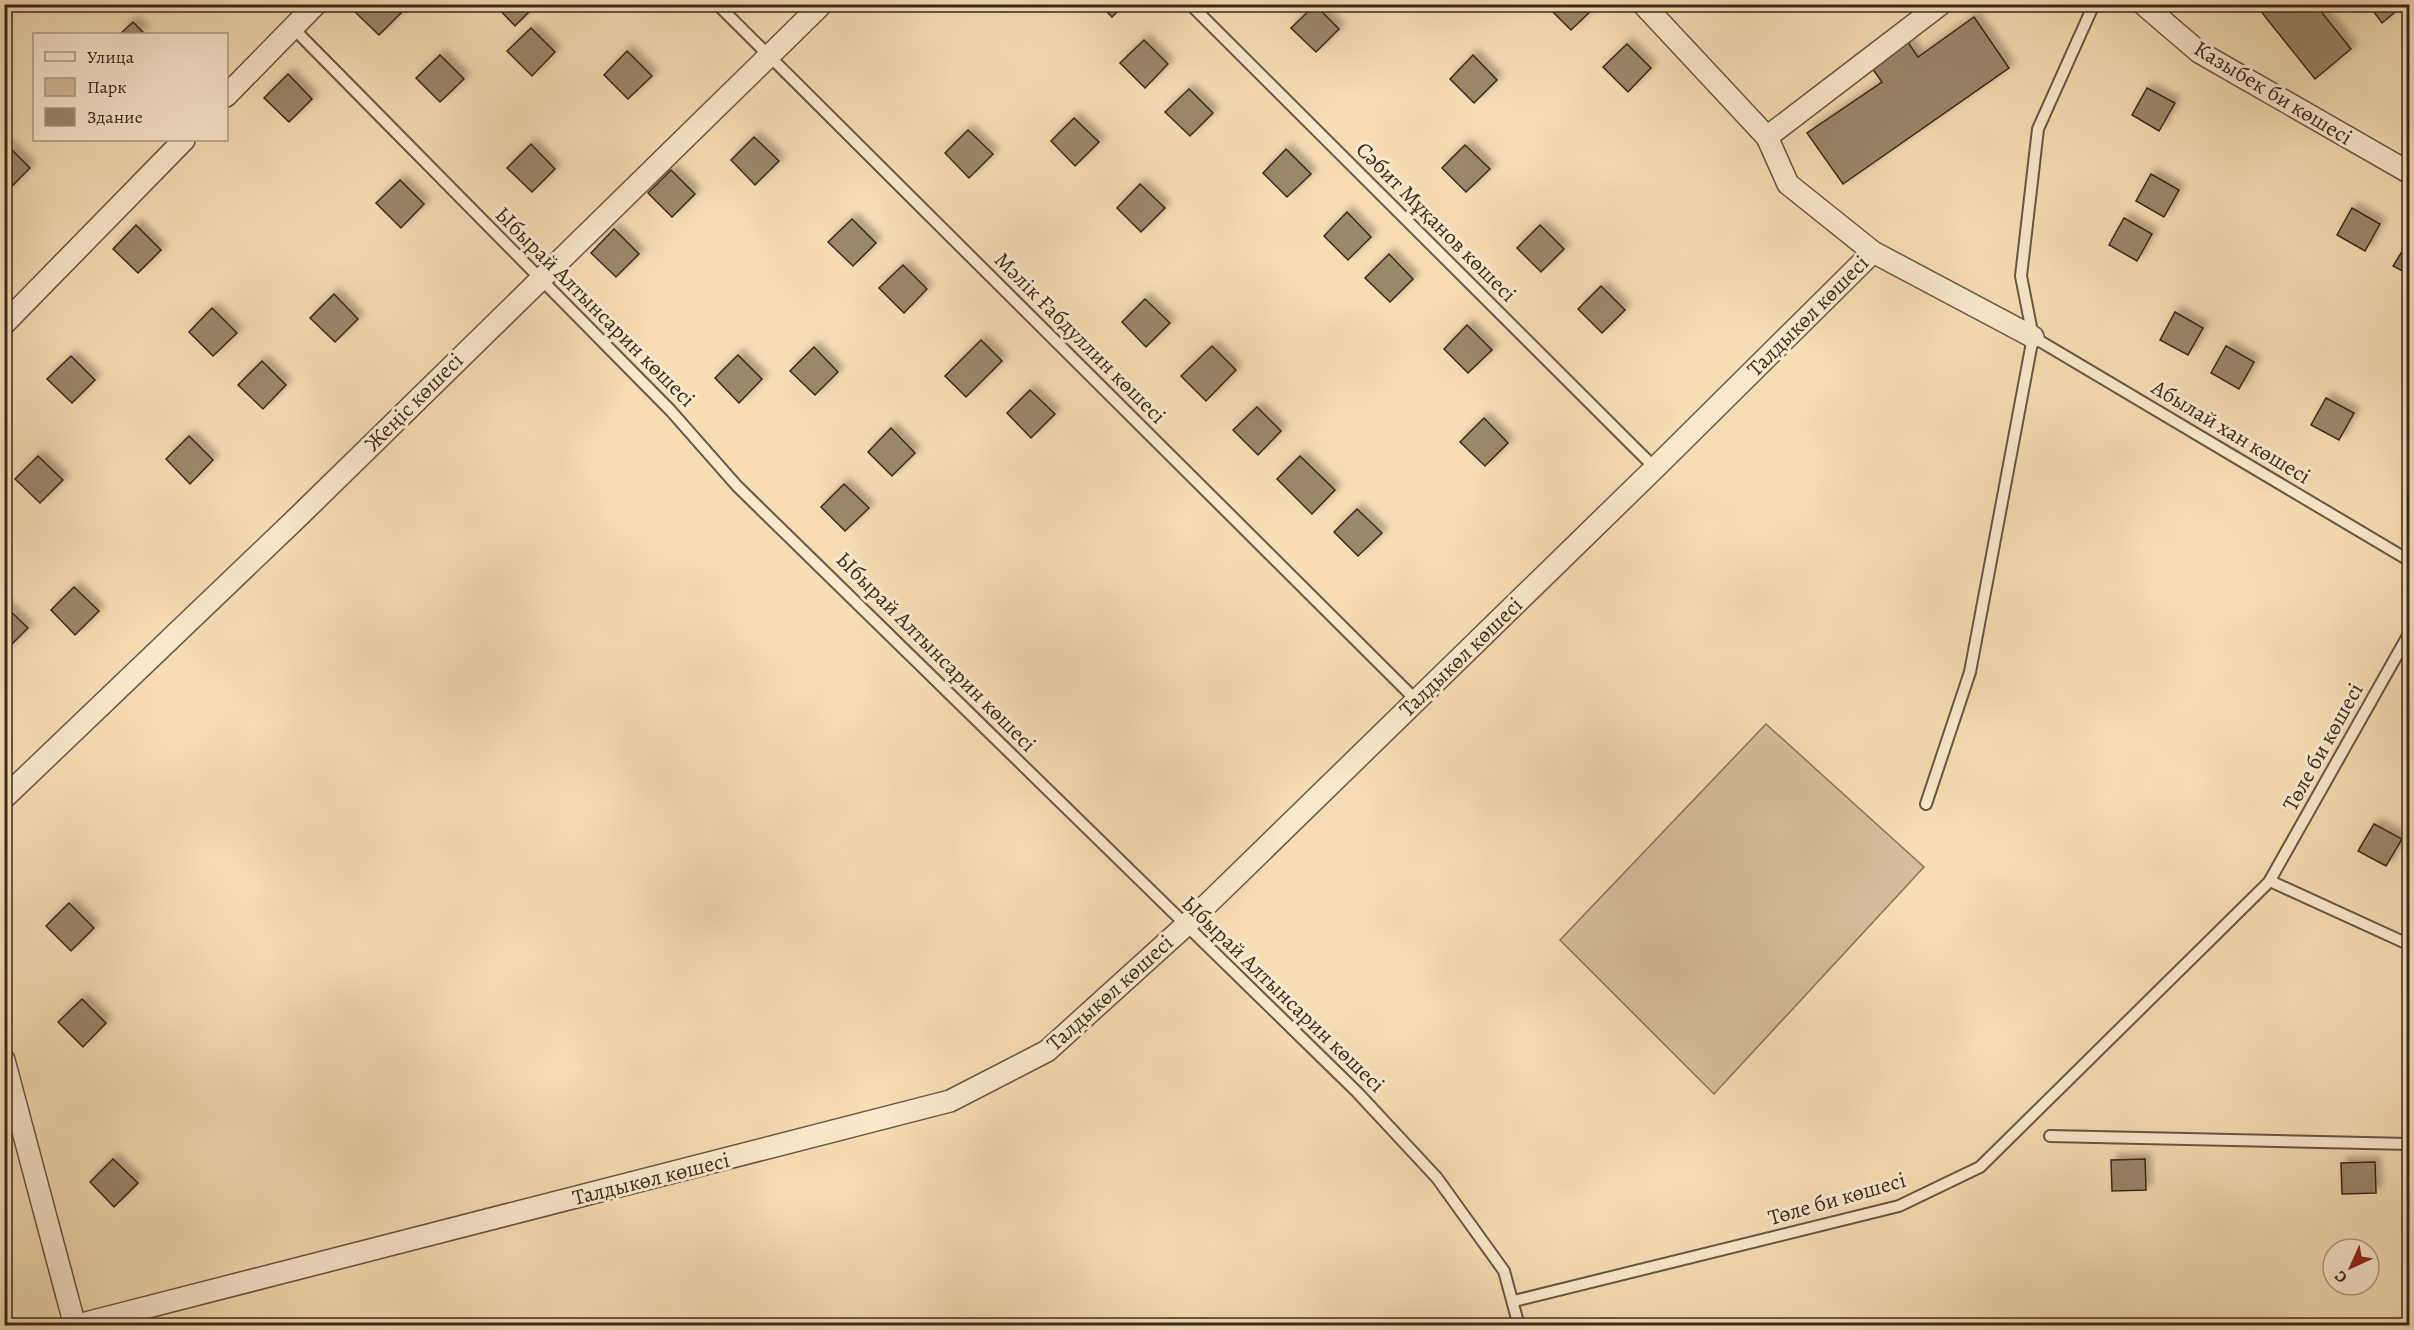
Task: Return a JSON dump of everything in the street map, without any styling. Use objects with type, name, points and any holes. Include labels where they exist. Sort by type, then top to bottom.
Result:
[{"type":"street","points":[[228,94],[316,4]]},
{"type":"street","name":"Жеңіс көшесі","points":[[4,798],[300,515],[822,4]]},
{"type":"street","points":[[1642,4],[1767,137],[1788,184],[1873,252],[2033,337]]},
{"type":"street","points":[[1767,137],[1941,4]]},
{"type":"street","name":"Казыбек би көшесі","points":[[2143,4],[2199,52],[2409,173]]},
{"type":"street","points":[[4,324],[183,141]]},
{"type":"street","name":"Талдыкөл көшесі","points":[[75,1325],[950,1101],[1047,1051],[1185,926],[1873,252]]},
{"type":"street","points":[[4,1060],[75,1325]]},
{"type":"lane","name":"Мәлік Ғабдуллин көшесі","points":[[717,4],[1416,700]]},
{"type":"lane","name":"Сәбит Мұқанов көшесі","points":[[1190,4],[1655,468]]},
{"type":"lane","points":[[1926,804],[1970,672],[2033,337],[2021,276],[2038,129],[2094,4]]},
{"type":"lane","name":"Ыбырай Алтынсарин көшесі","points":[[293,28],[671,411],[738,486],[1357,1092],[1437,1178],[1504,1271],[1519,1326]]},
{"type":"lane","name":"Абылай хан көшесі","points":[[2033,337],[2409,561]]},
{"type":"lane","name":"Төле би көшесі","points":[[1514,1302],[1899,1206],[1980,1167],[2270,881],[2409,632]]},
{"type":"lane","points":[[2270,881],[2409,945]]},
{"type":"lane","points":[[2050,1136],[2409,1144]]},
{"type":"green space","points":[[1766,724],[1924,867],[1714,1094],[1560,940]]},
{"type":"building","points":[[361,4],[395,4],[402,12],[379,35],[354,11]]},
{"type":"building","points":[[494,4],[537,4],[515,26]]},
{"type":"building","points":[[1099,4],[1125,4],[1112,17]]},
{"type":"building","points":[[1548,4],[1592,4],[1595,7],[1571,30],[1547,6]]},
{"type":"building","points":[[2255,4],[2315,4],[2351,49],[2315,79]]},
{"type":"building","points":[[2368,4],[2405,4],[2382,23]]},
{"type":"building","points":[[1315,5],[1339,29],[1316,52],[1291,28]]},
{"type":"building","points":[[1974,17],[2009,68],[1843,184],[1807,133],[1882,82],[1871,67],[1907,41],[1918,57]]},
{"type":"building","points":[[133,22],[144,33],[121,33]]},
{"type":"building","points":[[531,28],[555,52],[532,76],[507,51]]},
{"type":"building","points":[[1144,40],[1168,64],[1145,88],[1120,63]]},
{"type":"building","points":[[1627,44],[1651,68],[1628,92],[1603,67]]},
{"type":"building","points":[[627,51],[652,76],[628,99],[604,75]]},
{"type":"building","points":[[440,55],[464,79],[440,102],[416,78]]},
{"type":"building","points":[[1473,55],[1497,80],[1474,103],[1450,79]]},
{"type":"building","points":[[288,74],[312,99],[289,122],[264,98]]},
{"type":"building","points":[[2147,88],[2175,103],[2159,131],[2132,115]]},
{"type":"building","points":[[1189,89],[1213,113],[1190,136],[1165,112]]},
{"type":"building","points":[[1074,118],[1099,142],[1075,166],[1051,141]]},
{"type":"building","points":[[968,130],[993,154],[969,178],[945,153]]},
{"type":"building","points":[[754,137],[779,161],[755,185],[731,160]]},
{"type":"building","points":[[6,144],[30,168],[7,191],[4,189]]},
{"type":"building","points":[[531,144],[555,169],[532,192],[507,168]]},
{"type":"building","points":[[1465,145],[1490,169],[1466,192],[1442,168]]},
{"type":"building","points":[[1286,149],[1311,174],[1287,197],[1263,173]]},
{"type":"building","points":[[671,170],[695,194],[672,217],[648,193]]},
{"type":"building","points":[[2151,174],[2179,190],[2164,217],[2136,201]]},
{"type":"building","points":[[400,180],[424,204],[401,228],[376,203]]},
{"type":"building","points":[[1140,184],[1165,208],[1141,232],[1117,208]]},
{"type":"building","points":[[2352,208],[2380,224],[2365,251],[2337,235]]},
{"type":"building","points":[[1347,212],[1371,237],[1348,260],[1324,236]]},
{"type":"building","points":[[2124,218],[2152,234],[2137,261],[2109,245]]},
{"type":"building","points":[[852,219],[876,243],[853,266],[828,242]]},
{"type":"building","points":[[136,225],[161,250],[138,273],[113,249]]},
{"type":"building","points":[[1540,225],[1564,249],[1541,272],[1517,248]]},
{"type":"building","points":[[614,229],[639,254],[616,277],[591,253]]},
{"type":"building","points":[[2410,239],[2410,275],[2393,266]]},
{"type":"building","points":[[1389,254],[1413,279],[1390,302],[1365,278]]},
{"type":"building","points":[[903,265],[927,289],[904,313],[879,288]]},
{"type":"building","points":[[1601,286],[1625,310],[1602,333],[1578,309]]},
{"type":"building","points":[[334,294],[358,319],[335,342],[310,318]]},
{"type":"building","points":[[1145,299],[1170,323],[1146,347],[1122,322]]},
{"type":"building","points":[[212,308],[237,333],[213,356],[189,332]]},
{"type":"building","points":[[2175,312],[2203,328],[2188,355],[2160,340]]},
{"type":"building","points":[[1467,325],[1492,350],[1468,373],[1444,349]]},
{"type":"building","points":[[981,340],[1002,361],[966,397],[945,376]]},
{"type":"building","points":[[1212,346],[1236,370],[1206,401],[1181,376]]},
{"type":"building","points":[[2226,346],[2254,362],[2239,389],[2211,373]]},
{"type":"building","points":[[814,347],[838,372],[815,395],[790,371]]},
{"type":"building","points":[[738,355],[762,379],[739,403],[715,378]]},
{"type":"building","points":[[71,356],[95,380],[72,403],[47,379]]},
{"type":"building","points":[[262,361],[286,385],[263,409],[238,385]]},
{"type":"building","points":[[1030,390],[1055,414],[1031,438],[1007,413]]},
{"type":"building","points":[[2326,398],[2354,413],[2339,440],[2311,425]]},
{"type":"building","points":[[1257,407],[1281,431],[1258,455],[1233,430]]},
{"type":"building","points":[[1484,418],[1508,443],[1485,466],[1460,442]]},
{"type":"building","points":[[891,428],[915,453],[892,476],[868,452]]},
{"type":"building","points":[[189,436],[213,460],[190,484],[166,459]]},
{"type":"building","points":[[38,456],[63,480],[40,503],[15,479]]},
{"type":"building","points":[[1300,456],[1335,490],[1312,514],[1277,479]]},
{"type":"building","points":[[844,484],[869,508],[845,531],[821,507]]},
{"type":"building","points":[[1357,509],[1382,533],[1358,556],[1334,532]]},
{"type":"building","points":[[74,587],[99,611],[75,635],[51,610]]},
{"type":"building","points":[[4,605],[28,628],[4,652]]},
{"type":"building","points":[[2374,824],[2402,839],[2386,866],[2358,851]]},
{"type":"building","points":[[69,903],[94,928],[71,951],[46,926]]},
{"type":"building","points":[[82,999],[106,1023],[83,1047],[58,1022]]},
{"type":"building","points":[[113,1159],[138,1183],[114,1207],[90,1182]]},
{"type":"building","points":[[2145,1159],[2146,1190],[2112,1191],[2111,1160]]},
{"type":"building","points":[[2375,1162],[2376,1193],[2342,1194],[2341,1163]]}]
